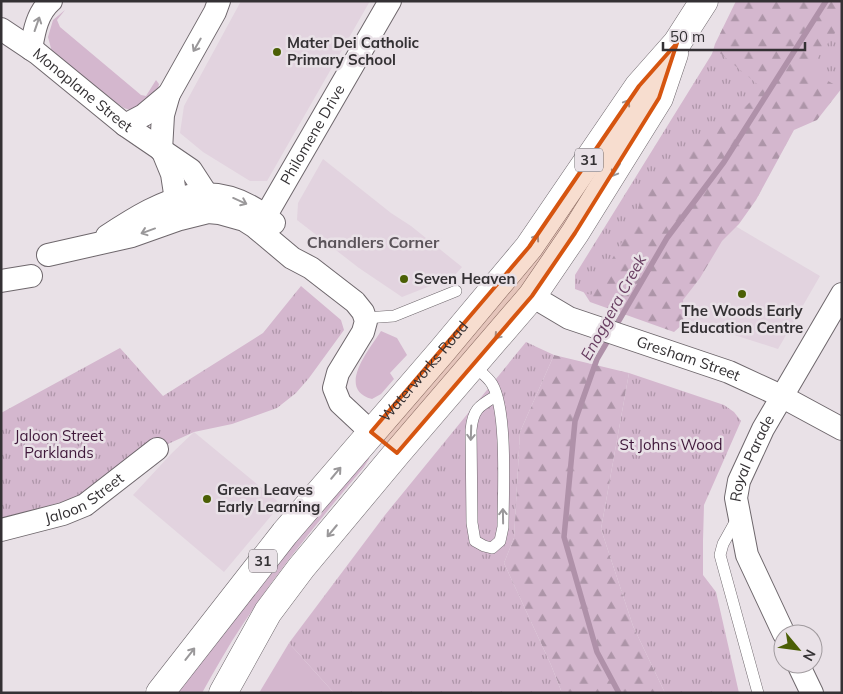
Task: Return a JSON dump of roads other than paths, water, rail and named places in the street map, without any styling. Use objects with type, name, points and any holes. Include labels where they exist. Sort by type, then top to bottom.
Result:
[{"type":"main road","name":"Waterworks Road","points":[[160,693],[285,533],[530,247],[639,86],[677,43],[704,1]]},
{"type":"main road","name":"Waterworks Road","points":[[223,693],[268,612],[301,568],[532,296],[585,218],[659,98],[677,43]]},
{"type":"main road","points":[[504,279],[532,296]]},
{"type":"main road","points":[[371,432],[397,453]]},
{"type":"street","points":[[31,50],[39,18],[44,8],[51,1]]},
{"type":"street","points":[[194,215],[176,200],[172,174],[162,151],[163,115],[169,94],[216,12],[219,1]]},
{"type":"street","name":"Philomene Drive","points":[[262,223],[390,1]]},
{"type":"street","name":"Monoplane Street","points":[[1,29],[31,50],[125,125],[191,170],[206,193]]},
{"type":"street","points":[[125,125],[144,115],[169,94]]},
{"type":"street","points":[[194,215],[206,193]]},
{"type":"street","points":[[93,244],[145,213],[191,195],[206,193],[237,199],[262,223],[299,247],[311,268],[358,305],[365,318],[365,325],[362,335],[338,373],[334,388],[340,403],[371,432]]},
{"type":"street","points":[[48,256],[140,234],[194,215],[210,212],[262,223]]},
{"type":"street","points":[[1,281],[31,276]]},
{"type":"street","name":"Royal Parade","points":[[779,624],[747,555],[736,498],[739,482],[763,429],[781,396],[842,294]]},
{"type":"street","name":"Gresham Street","points":[[532,296],[563,315],[578,321],[729,372],[781,396],[842,429]]},
{"type":"street","name":"Jaloon Street","points":[[1,530],[64,514],[85,505],[157,449]]},
{"type":"street","points":[[803,674],[812,693]]},
{"type":"lane","points":[[31,276],[48,256]]},
{"type":"lane","points":[[365,318],[394,316],[456,291]]},
{"type":"lane","points":[[472,366],[488,379],[493,386],[496,396],[500,411],[503,527],[500,541],[492,548],[475,541],[472,523],[471,430],[473,416],[477,409],[496,396]]},
{"type":"lane","points":[[739,516],[723,544],[720,555],[758,693]]},
{"type":"waterway","name":"Enoggera Creek","points":[[614,329],[667,238],[724,162],[826,1]]},
{"type":"waterway","name":"Enoggera Creek","points":[[610,337],[597,359],[575,421],[564,537],[597,652],[619,693]]},
{"type":"place","name":"Mater Dei Catholic Primary School","points":[[277,52]]},
{"type":"place","name":"Seven Heaven","points":[[404,279]]},
{"type":"place","name":"The Woods Early Education Centre","points":[[742,294]]},
{"type":"place","name":"Green Leaves Early Learning","points":[[207,499]]},
{"type":"district","name":"Chandlers Corner","points":[[373,242]]},
{"type":"park label","name":"Jaloon Street Parklands","points":[[59,444]]},
{"type":"park label","name":"St Johns Wood","points":[[671,445]]}]
